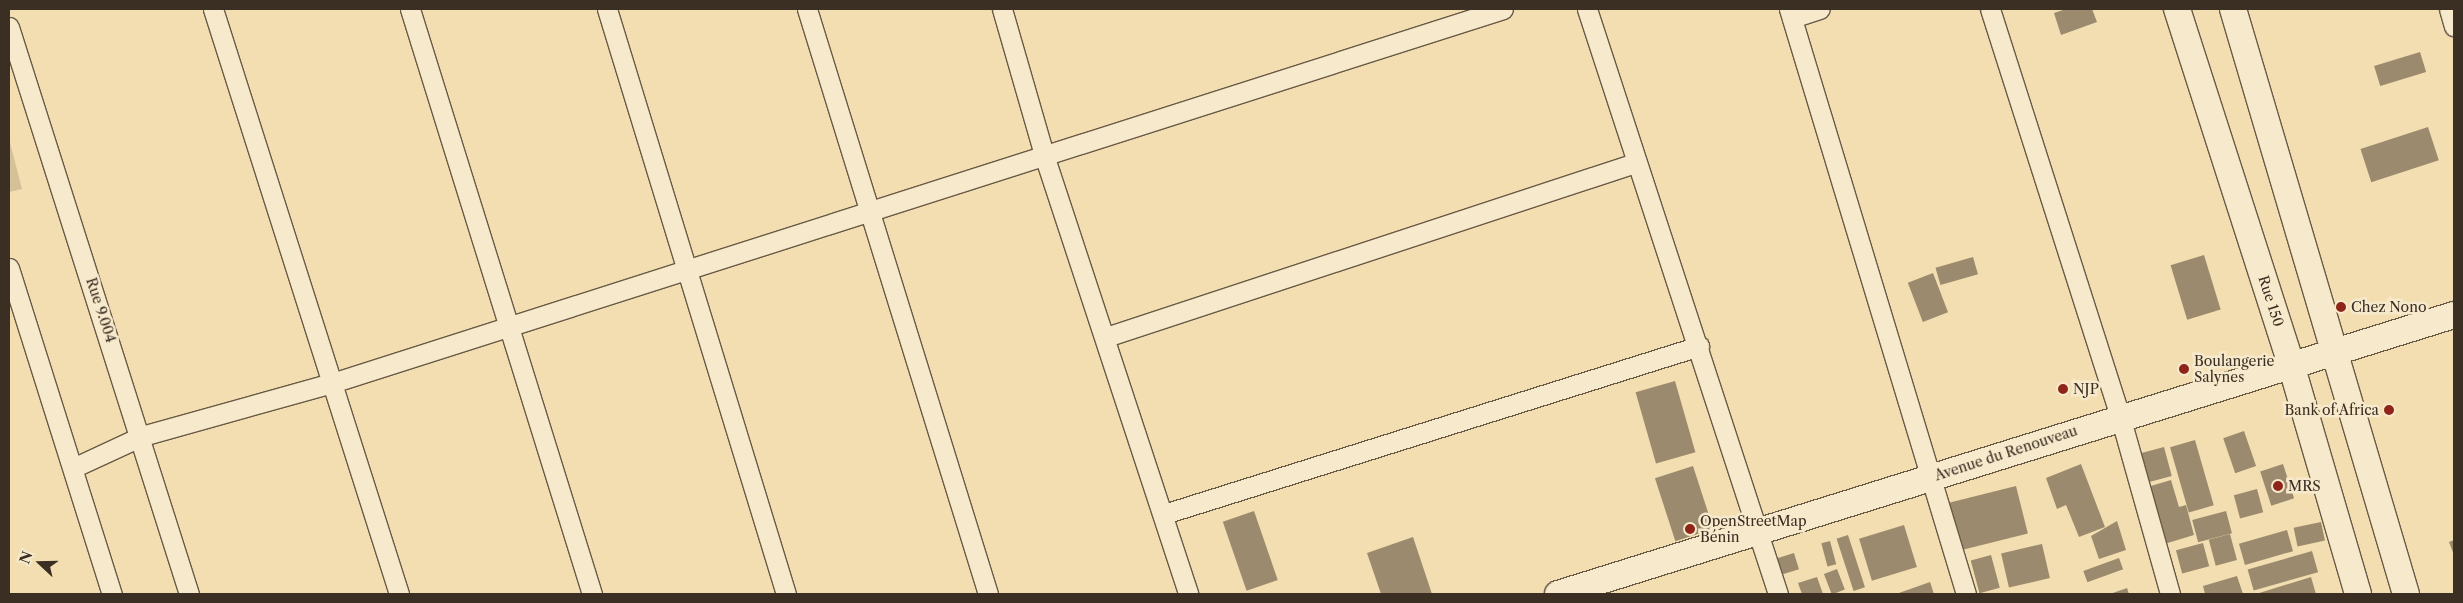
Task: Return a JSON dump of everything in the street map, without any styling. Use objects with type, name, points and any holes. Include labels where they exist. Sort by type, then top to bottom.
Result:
[{"type":"main road","name":"Rue 150","points":[[2176,9],[2292,368],[2358,594]]},
{"type":"main road","points":[[2233,9],[2406,594]]},
{"type":"main road","name":"Avenue du Renouveau","points":[[1558,594],[1759,534],[2120,416],[2292,368],[2454,315]]},
{"type":"street","points":[[213,9],[399,594]]},
{"type":"street","points":[[410,9],[510,325],[592,594]]},
{"type":"street","points":[[607,9],[786,594]]},
{"type":"street","points":[[806,9],[988,594]]},
{"type":"street","points":[[1002,9],[1045,158],[1106,337],[1188,594]]},
{"type":"street","points":[[75,467],[142,436],[332,383],[510,325],[1045,158],[1503,9]]},
{"type":"street","points":[[1587,9],[1635,164],[1699,346],[1778,594]]},
{"type":"street","points":[[1820,9],[1791,13],[1966,594]]},
{"type":"street","points":[[1990,9],[2120,416],[2170,594]]},
{"type":"street","points":[[2449,9],[2454,26]]},
{"type":"street","name":"Rue 9.004","points":[[9,27],[142,436],[189,594]]},
{"type":"street","points":[[1106,337],[1635,164]]},
{"type":"street","points":[[9,268],[75,467],[112,594]]},
{"type":"street","points":[[1164,514],[1699,346]]},
{"type":"shaded area","points":[[9,139],[22,189],[9,192]]},
{"type":"building","points":[[2066,9],[2092,9],[2097,22],[2061,35],[2054,13]]},
{"type":"building","points":[[2420,52],[2426,72],[2380,86],[2374,66]]},
{"type":"building","points":[[2428,127],[2439,160],[2371,182],[2360,149]]},
{"type":"building","points":[[2204,255],[2221,310],[2187,320],[2171,265]]},
{"type":"building","points":[[1973,257],[1978,274],[1940,285],[1936,268]]},
{"type":"building","points":[[1933,273],[1948,312],[1923,322],[1908,283]]},
{"type":"building","points":[[1675,381],[1695,452],[1656,463],[1636,392]]},
{"type":"building","points":[[2244,431],[2256,466],[2235,473],[2223,438]]},
{"type":"building","points":[[2195,440],[2214,505],[2189,513],[2170,447]]},
{"type":"building","points":[[2164,447],[2172,476],[2142,484],[2134,455]]},
{"type":"building","points":[[2081,464],[2105,527],[2079,537],[2066,505],[2057,509],[2046,478]]},
{"type":"building","points":[[2283,464],[2294,498],[2271,506],[2260,471]]},
{"type":"building","points":[[1693,466],[1713,529],[1675,541],[1655,478]]},
{"type":"building","points":[[2171,480],[2179,507],[2186,505],[2194,535],[2161,545],[2144,488]]},
{"type":"building","points":[[2016,486],[2028,534],[1961,550],[1949,503]]},
{"type":"building","points":[[2257,489],[2263,512],[2240,518],[2234,495]]},
{"type":"building","points":[[1254,511],[1278,580],[1247,591],[1223,522]]},
{"type":"building","points":[[2226,511],[2232,533],[2198,542],[2192,520]]},
{"type":"building","points":[[2117,521],[2126,550],[2099,559],[2091,536]]},
{"type":"building","points":[[2321,522],[2325,541],[2298,546],[2294,528]]},
{"type":"building","points":[[1904,525],[1917,567],[1872,581],[1859,539]]},
{"type":"building","points":[[2287,530],[2293,551],[2245,565],[2239,544]]},
{"type":"building","points":[[2230,534],[2237,560],[2216,566],[2209,540]]},
{"type":"building","points":[[1848,535],[1865,587],[1854,591],[1837,539]]},
{"type":"building","points":[[1413,537],[1432,594],[1381,594],[1367,553]]},
{"type":"building","points":[[2454,540],[2454,555],[2449,542]]},
{"type":"building","points":[[1830,541],[1836,564],[1828,567],[1821,543]]},
{"type":"building","points":[[2203,543],[2209,566],[2182,573],[2176,550]]},
{"type":"building","points":[[2042,544],[2050,578],[2009,588],[2001,553]]},
{"type":"building","points":[[2312,551],[2318,572],[2254,591],[2248,569]]},
{"type":"building","points":[[1794,553],[1799,569],[1766,579],[1761,563]]},
{"type":"building","points":[[1991,555],[2000,588],[1980,593],[1971,560]]},
{"type":"building","points":[[2119,558],[2123,569],[2087,582],[2083,571]]},
{"type":"building","points":[[1837,569],[1845,590],[1832,594],[1824,574]]},
{"type":"building","points":[[2237,576],[2243,594],[2205,594],[2203,586]]},
{"type":"building","points":[[1817,577],[1823,594],[1802,594],[1798,583]]},
{"type":"building","points":[[2311,577],[2316,594],[2256,594]]},
{"type":"building","points":[[1930,582],[1934,594],[1896,594]]},
{"type":"building","points":[[2127,588],[2129,594],[2110,594]]},
{"type":"place","name":"Chez Nono","points":[[2341,307]]},
{"type":"place","name":"Boulangerie Salynes","points":[[2184,369]]},
{"type":"place","name":"NJP","points":[[2063,389]]},
{"type":"place","name":"Bank of Africa","points":[[2389,410]]},
{"type":"place","name":"MRS","points":[[2278,486]]},
{"type":"place","name":"OpenStreetMap Bénin","points":[[1690,529]]}]
